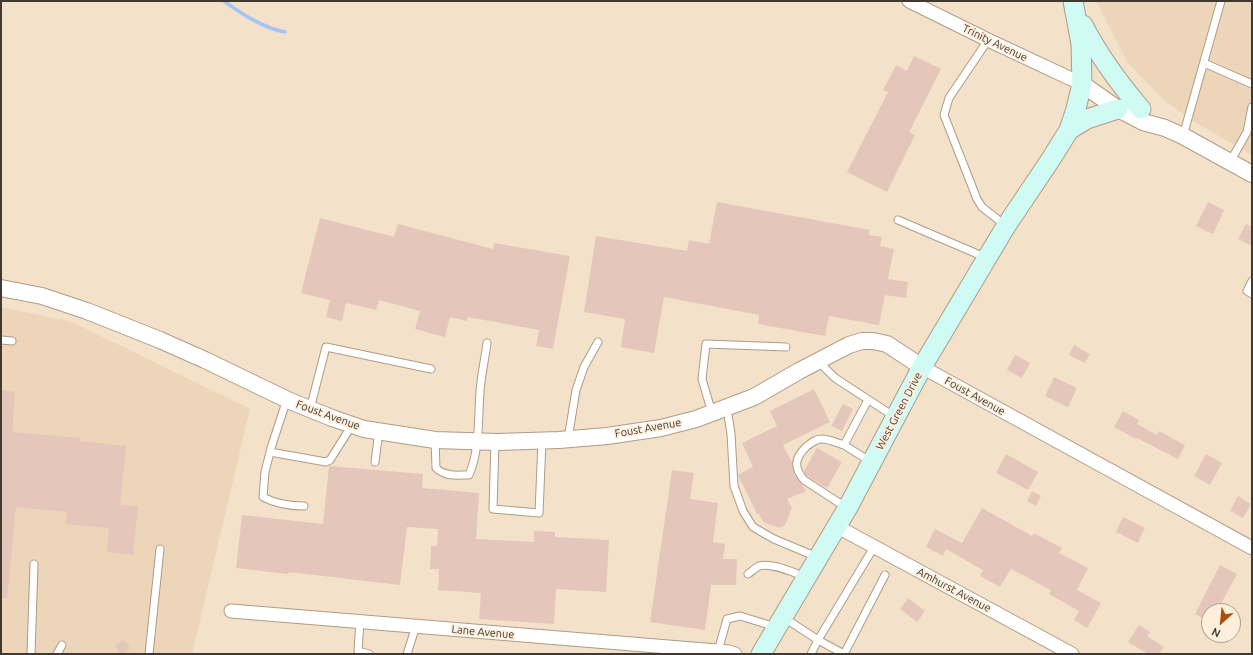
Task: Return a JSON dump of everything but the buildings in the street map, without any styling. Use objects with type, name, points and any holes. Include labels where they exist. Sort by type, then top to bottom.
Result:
[{"type":"main road","name":"West Green Drive","points":[[761,654],[847,508],[922,367],[1006,226],[1069,130],[1076,110],[1082,84],[1081,44],[1075,6]]},
{"type":"main road","points":[[1075,6],[1096,52],[1121,86],[1141,109]]},
{"type":"main road","name":"West Green Drive","points":[[1043,171],[1046,155],[1054,140],[1067,107],[1082,84]]},
{"type":"main road","points":[[1069,130],[1087,118],[1118,109]]},
{"type":"street","name":"Trinity Avenue","points":[[909,1],[1082,84],[1141,109],[1165,128]]},
{"type":"street","name":"Trinity Avenue","points":[[1082,84],[1118,109],[1143,122],[1165,128],[1183,136],[1252,174]]},
{"type":"street","name":"Foust Avenue","points":[[1,288],[42,296],[87,311],[205,360],[310,409],[353,425],[379,431],[435,440],[495,442],[542,441],[607,436],[661,428],[696,419],[754,397],[849,345],[862,341],[873,341],[887,344],[922,367],[1252,548]]},
{"type":"street","name":"Amhurst Avenue","points":[[836,526],[1072,654]]},
{"type":"street","name":"Lane Avenue","points":[[231,611],[718,651],[734,654]]},
{"type":"lane","points":[[1183,136],[1221,1]]},
{"type":"lane","points":[[988,40],[949,98],[944,116],[977,199],[982,207],[1006,226]]},
{"type":"lane","points":[[1204,63],[1252,84]]},
{"type":"lane","points":[[1230,162],[1247,132],[1252,107]]},
{"type":"lane","points":[[898,220],[987,258]]},
{"type":"lane","points":[[1252,281],[1247,291],[1252,294]]},
{"type":"lane","points":[[1,340],[12,341]]},
{"type":"lane","points":[[435,440],[436,468],[440,472],[451,476],[469,475],[473,465],[477,441],[480,389],[487,342]]},
{"type":"lane","points":[[568,439],[576,390],[584,366],[598,342]]},
{"type":"lane","points":[[786,347],[706,344],[702,379],[720,410],[731,434],[734,486],[743,511],[753,527],[774,539],[818,557]]},
{"type":"lane","points":[[310,409],[326,347],[431,369]]},
{"type":"lane","points":[[818,361],[835,378],[895,418]]},
{"type":"lane","points":[[287,399],[265,472],[263,497],[272,502],[283,505],[304,506]]},
{"type":"lane","points":[[844,445],[868,400]]},
{"type":"lane","points":[[270,452],[326,462],[330,460],[353,425]]},
{"type":"lane","points":[[375,462],[379,431]]},
{"type":"lane","points":[[847,508],[804,480],[797,465],[799,454],[812,442],[823,439],[844,445],[872,462]]},
{"type":"lane","points":[[495,442],[493,509],[539,513],[542,441]]},
{"type":"lane","points":[[811,654],[874,547]]},
{"type":"lane","points":[[150,654],[160,549]]},
{"type":"lane","points":[[31,654],[34,564]]},
{"type":"lane","points":[[748,574],[758,566],[766,566],[781,568],[806,577]]},
{"type":"lane","points":[[718,651],[727,619],[740,616],[780,622],[844,654],[885,576]]},
{"type":"lane","points":[[360,622],[358,651],[369,654]]},
{"type":"lane","points":[[407,654],[416,626]]},
{"type":"lane","points":[[57,654],[62,645]]},
{"type":"shaded area","points":[[1096,1],[1252,1],[1252,155],[1191,120],[1164,100],[1128,63]]},
{"type":"shaded area","points":[[1,307],[72,322],[250,409],[192,654],[1,654]]},
{"type":"waterway","points":[[224,1],[261,24],[285,32]]}]
